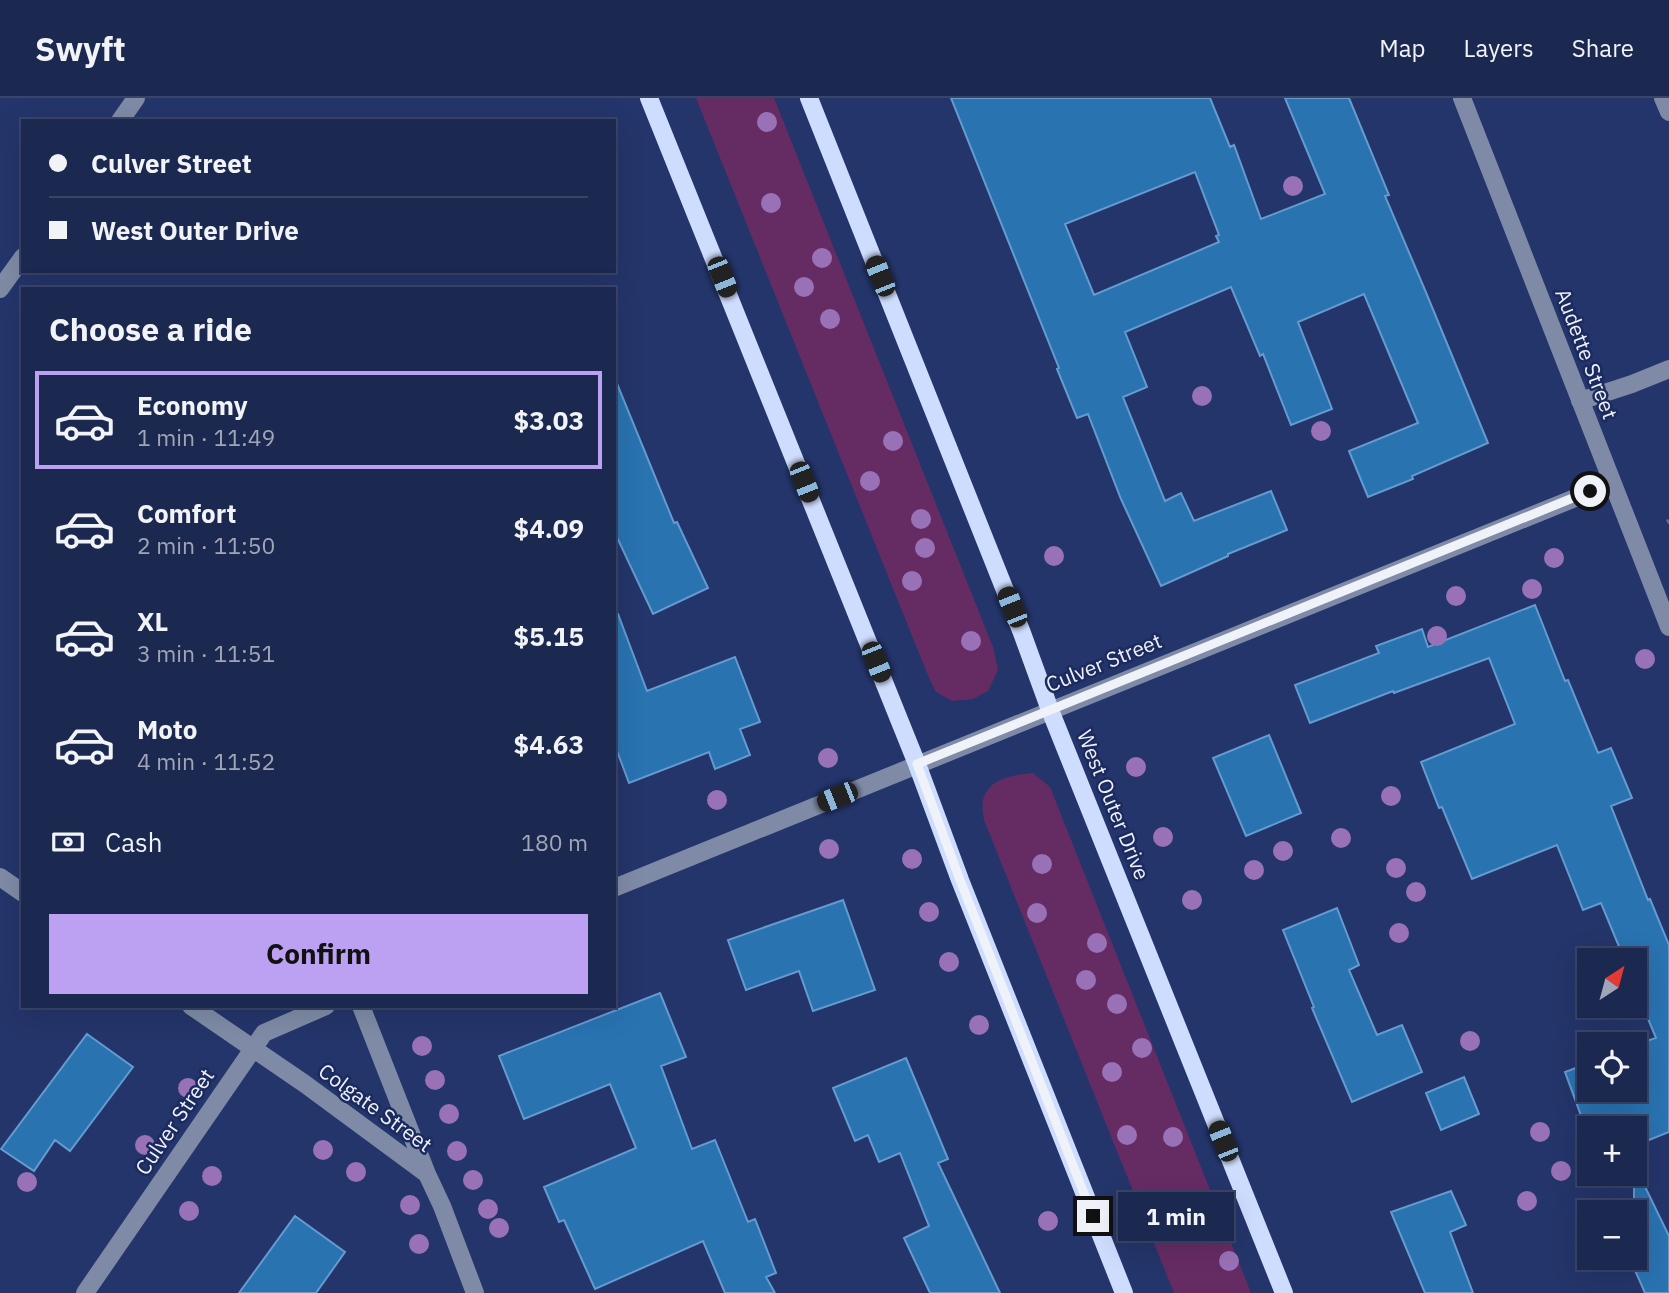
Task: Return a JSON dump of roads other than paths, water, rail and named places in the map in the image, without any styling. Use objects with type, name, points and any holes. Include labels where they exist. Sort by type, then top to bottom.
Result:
[{"type":"main road","points":[[649,98],[917,764],[960,880],[1124,1293]]},
{"type":"main road","name":"West Outer Drive","points":[[809,98],[1283,1293]]},
{"type":"street","points":[[121,119],[136,98]]},
{"type":"street","name":"Audette Street","points":[[1462,98],[1669,627]]},
{"type":"street","points":[[1663,98],[1669,112]]},
{"type":"street","points":[[0,289],[21,260]]},
{"type":"street","points":[[1580,401],[1669,369]]},
{"type":"street","name":"Culver Street","points":[[616,887],[1612,483]]},
{"type":"street","points":[[0,877],[21,891]]},
{"type":"street","name":"Colgate Street","points":[[194,1008],[305,1084],[427,1174],[475,1293]]},
{"type":"street","name":"Culver Street","points":[[85,1293],[264,1032],[321,1008]]},
{"type":"street","points":[[362,1008],[427,1174]]}]
